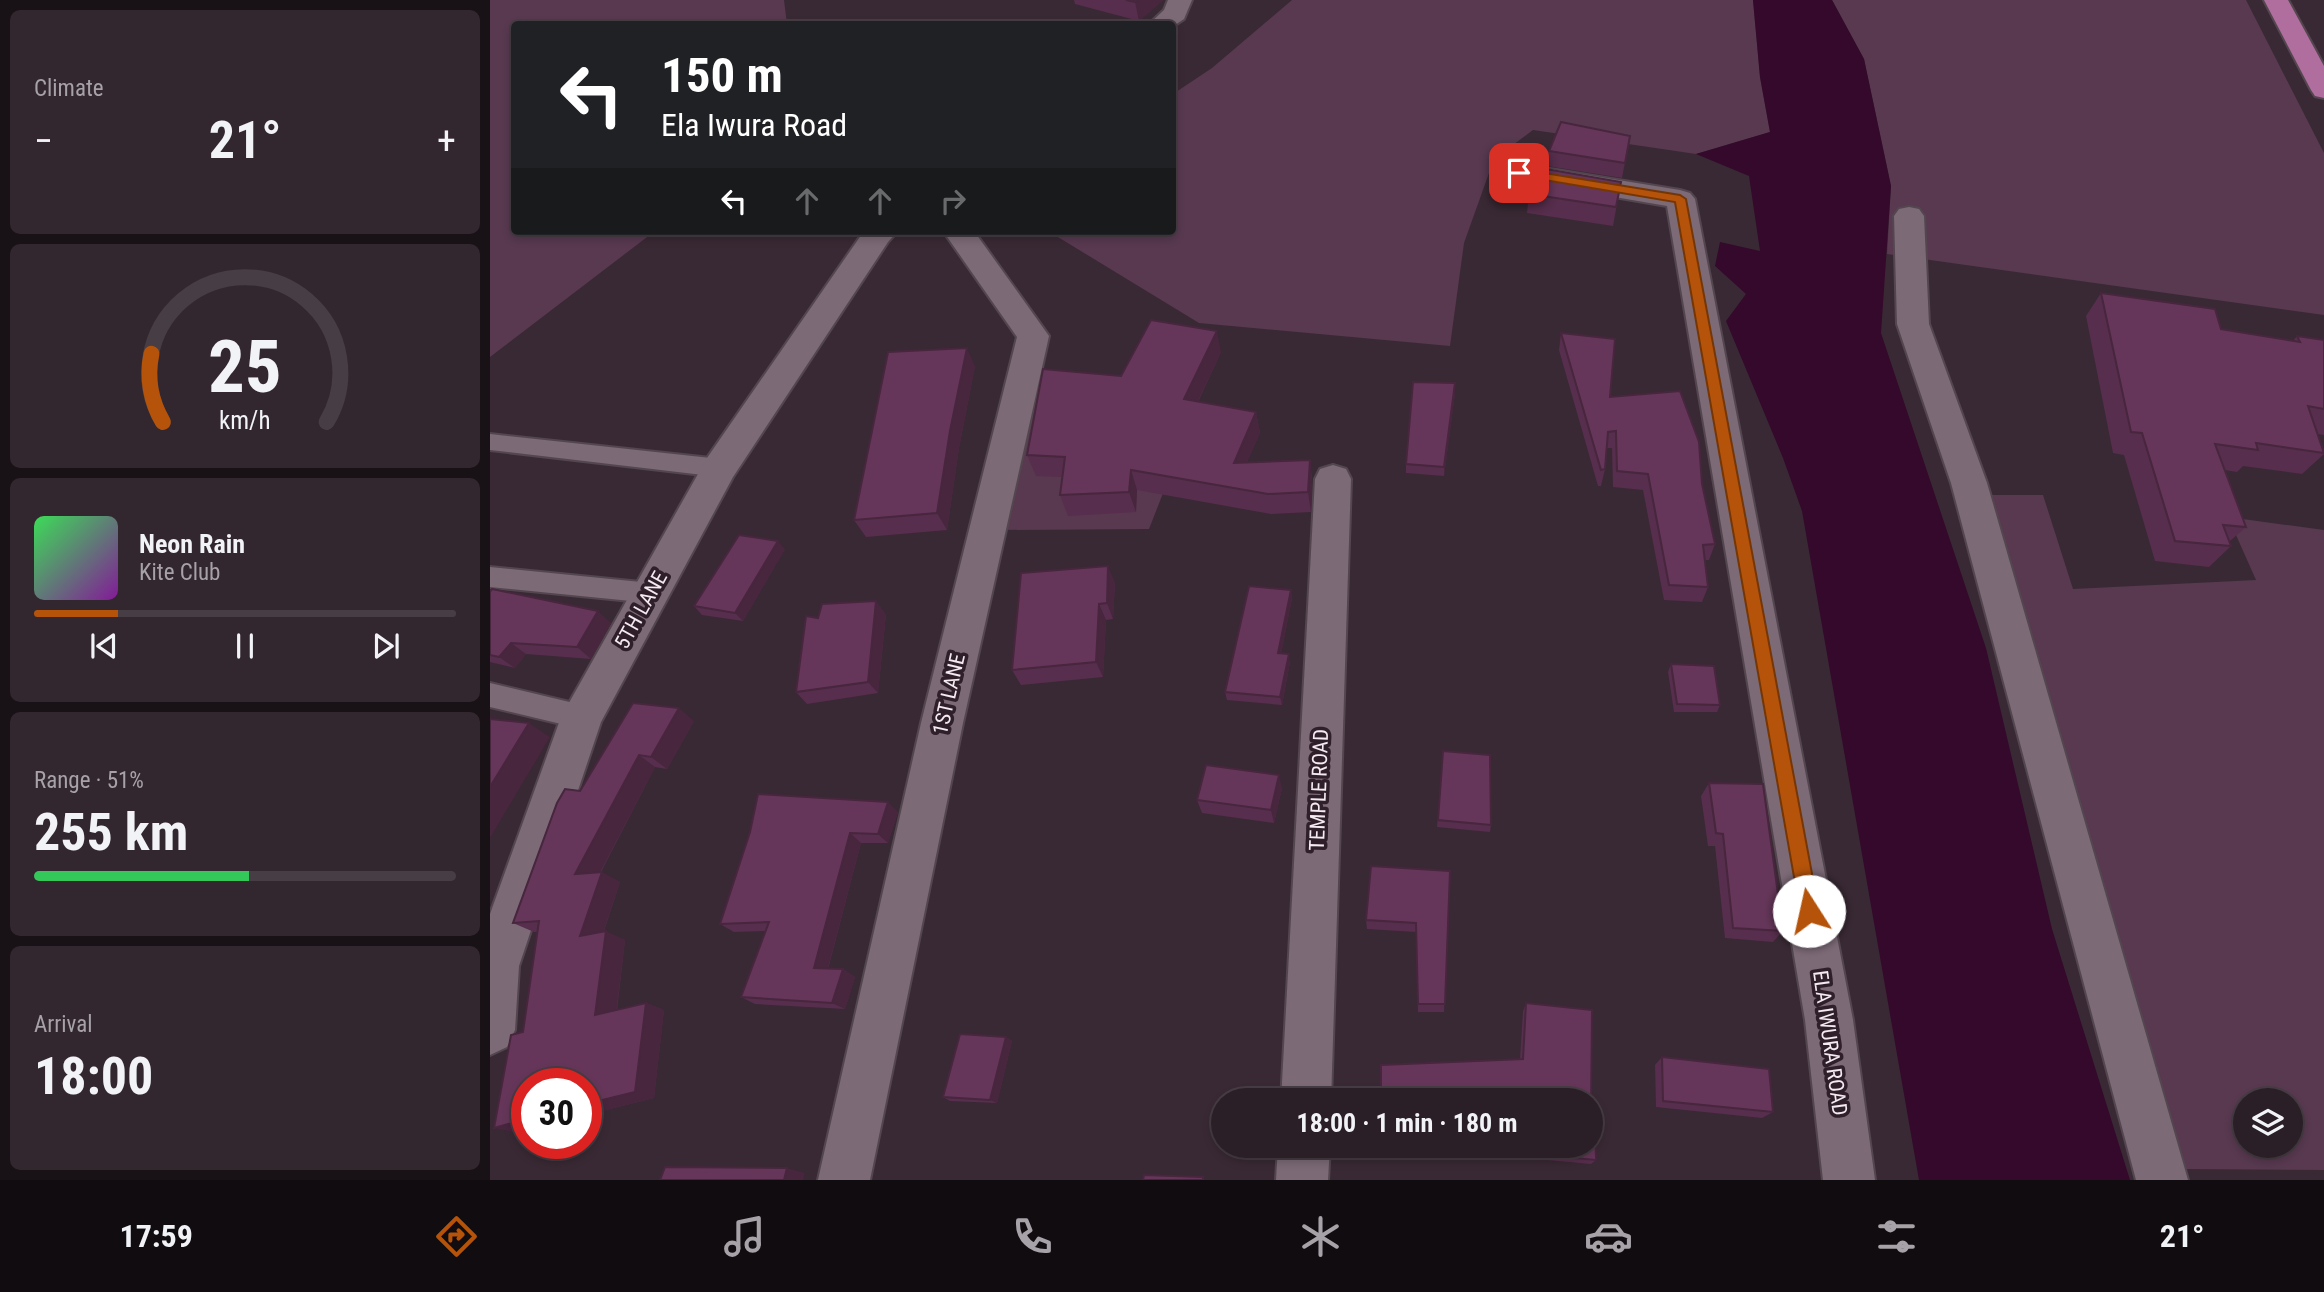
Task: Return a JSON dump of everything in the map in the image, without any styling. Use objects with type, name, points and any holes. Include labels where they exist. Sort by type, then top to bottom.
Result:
[{"type":"highway","points":[[2276,0],[2324,90]]},
{"type":"street","points":[[1165,21],[1175,14],[1180,0]]},
{"type":"street","name":"ELA IWURA ROAD","points":[[1519,173],[1680,199],[1829,1020],[1849,1180]]},
{"type":"street","points":[[1909,216],[1913,324],[1969,483],[2162,1180]]},
{"type":"street","name":"5TH LANE","points":[[490,1030],[495,966],[506,892],[582,717],[720,468],[877,235]]},
{"type":"street","name":"1ST LANE","points":[[844,1180],[942,723],[1033,336],[961,235]]},
{"type":"street","name":"TEMPLE ROAD","points":[[1307,1088],[1333,479]]},
{"type":"street","points":[[1302,1180],[1303,1158]]},
{"type":"lane","points":[[490,442],[720,468]]},
{"type":"lane","points":[[490,577],[650,593]]},
{"type":"lane","points":[[490,695],[582,717]]},
{"type":"shaded area","points":[[490,0],[784,0],[787,21],[511,21],[511,235],[650,235],[490,357]]},
{"type":"shaded area","points":[[1292,0],[1753,0],[1760,77],[1770,132],[1696,154],[1533,130],[1494,159],[1464,243],[1450,346],[1199,323],[1055,235],[1176,235],[1176,92],[1212,68]]},
{"type":"shaded area","points":[[1753,0],[1832,0],[1864,59],[1891,186],[1881,333],[1986,648],[2052,929],[2130,1180],[1919,1180],[1802,511],[1726,321],[1746,294],[1715,266],[1720,242],[1760,251],[1749,176],[1696,154],[1770,132],[1760,77]]},
{"type":"shaded area","points":[[1832,0],[2246,0],[2324,153],[2324,315],[1887,254],[1891,186],[1864,59]]},
{"type":"shaded area","points":[[1042,381],[1198,404],[1149,529],[999,530]]},
{"type":"shaded area","points":[[1985,495],[2043,495],[2073,589],[2256,580],[2228,517],[2324,530],[2324,1170],[2184,1169],[2063,746]]},
{"type":"building","points":[[1561,122],[1630,136],[1625,163],[1549,151]]},
{"type":"building","points":[[1540,168],[1621,182],[1616,207],[1529,194]]},
{"type":"building","points":[[2101,293],[2215,309],[2221,329],[2300,342],[2297,336],[2324,340],[2324,409],[2308,406],[2324,453],[2256,443],[2258,450],[2215,444],[2246,527],[2223,525],[2231,546],[2175,541],[2142,433],[2131,432]]},
{"type":"building","points":[[1151,320],[1217,331],[1184,399],[1256,412],[1234,463],[1310,460],[1308,492],[1268,494],[1131,470],[1129,492],[1060,495],[1065,457],[1027,455],[1043,369],[1121,376]]},
{"type":"building","points":[[1561,333],[1615,339],[1610,397],[1680,391],[1699,442],[1702,484],[1715,544],[1703,545],[1708,587],[1669,585],[1648,474],[1617,471],[1616,431],[1608,432],[1605,469],[1601,470]]},
{"type":"building","points":[[967,348],[937,513],[854,520],[888,352]]},
{"type":"building","points":[[1413,382],[1455,383],[1444,467],[1406,464]]},
{"type":"building","points":[[739,535],[778,541],[735,613],[694,606]]},
{"type":"building","points":[[1108,566],[1107,603],[1099,604],[1096,662],[1012,670],[1021,573]]},
{"type":"building","points":[[1249,586],[1291,590],[1278,653],[1289,654],[1280,697],[1225,692]]},
{"type":"building","points":[[492,589],[598,611],[577,647],[511,643],[499,657],[490,655]]},
{"type":"building","points":[[876,601],[868,682],[796,692],[806,616],[818,618],[822,604]]},
{"type":"building","points":[[1671,664],[1714,666],[1720,705],[1677,704]]},
{"type":"building","points":[[633,703],[679,708],[651,757],[639,755],[575,874],[602,872],[580,936],[606,931],[595,1015],[646,1003],[635,1092],[602,1100],[602,1068],[511,1068],[511,1123],[494,1128],[511,1035],[523,1032],[539,921],[513,923],[557,803],[565,789],[580,791]]},
{"type":"building","points":[[490,719],[529,723],[490,787]]},
{"type":"building","points":[[1443,751],[1490,755],[1491,825],[1438,820]]},
{"type":"building","points":[[1206,765],[1279,775],[1271,810],[1197,800]]},
{"type":"building","points":[[1709,783],[1763,784],[1783,931],[1733,928],[1723,834],[1716,833]]},
{"type":"building","points":[[758,794],[888,802],[878,834],[850,833],[814,968],[843,969],[832,1003],[741,997],[769,922],[720,924],[750,832]]},
{"type":"building","points":[[1371,866],[1450,871],[1445,1004],[1418,1004],[1416,923],[1366,920]]},
{"type":"building","points":[[1526,1003],[1592,1010],[1591,1088],[1381,1088],[1381,1065],[1523,1059]]},
{"type":"building","points":[[960,1034],[1006,1037],[990,1100],[943,1097]]},
{"type":"building","points":[[1662,1057],[1769,1069],[1773,1112],[1663,1101]]},
{"type":"building","points":[[665,1167],[787,1168],[784,1180],[660,1180]]},
{"type":"building","points":[[1144,1175],[1203,1177],[1203,1180],[1143,1180]]},
{"type":"route","points":[[1519,173],[1680,199],[1809,911]]}]
